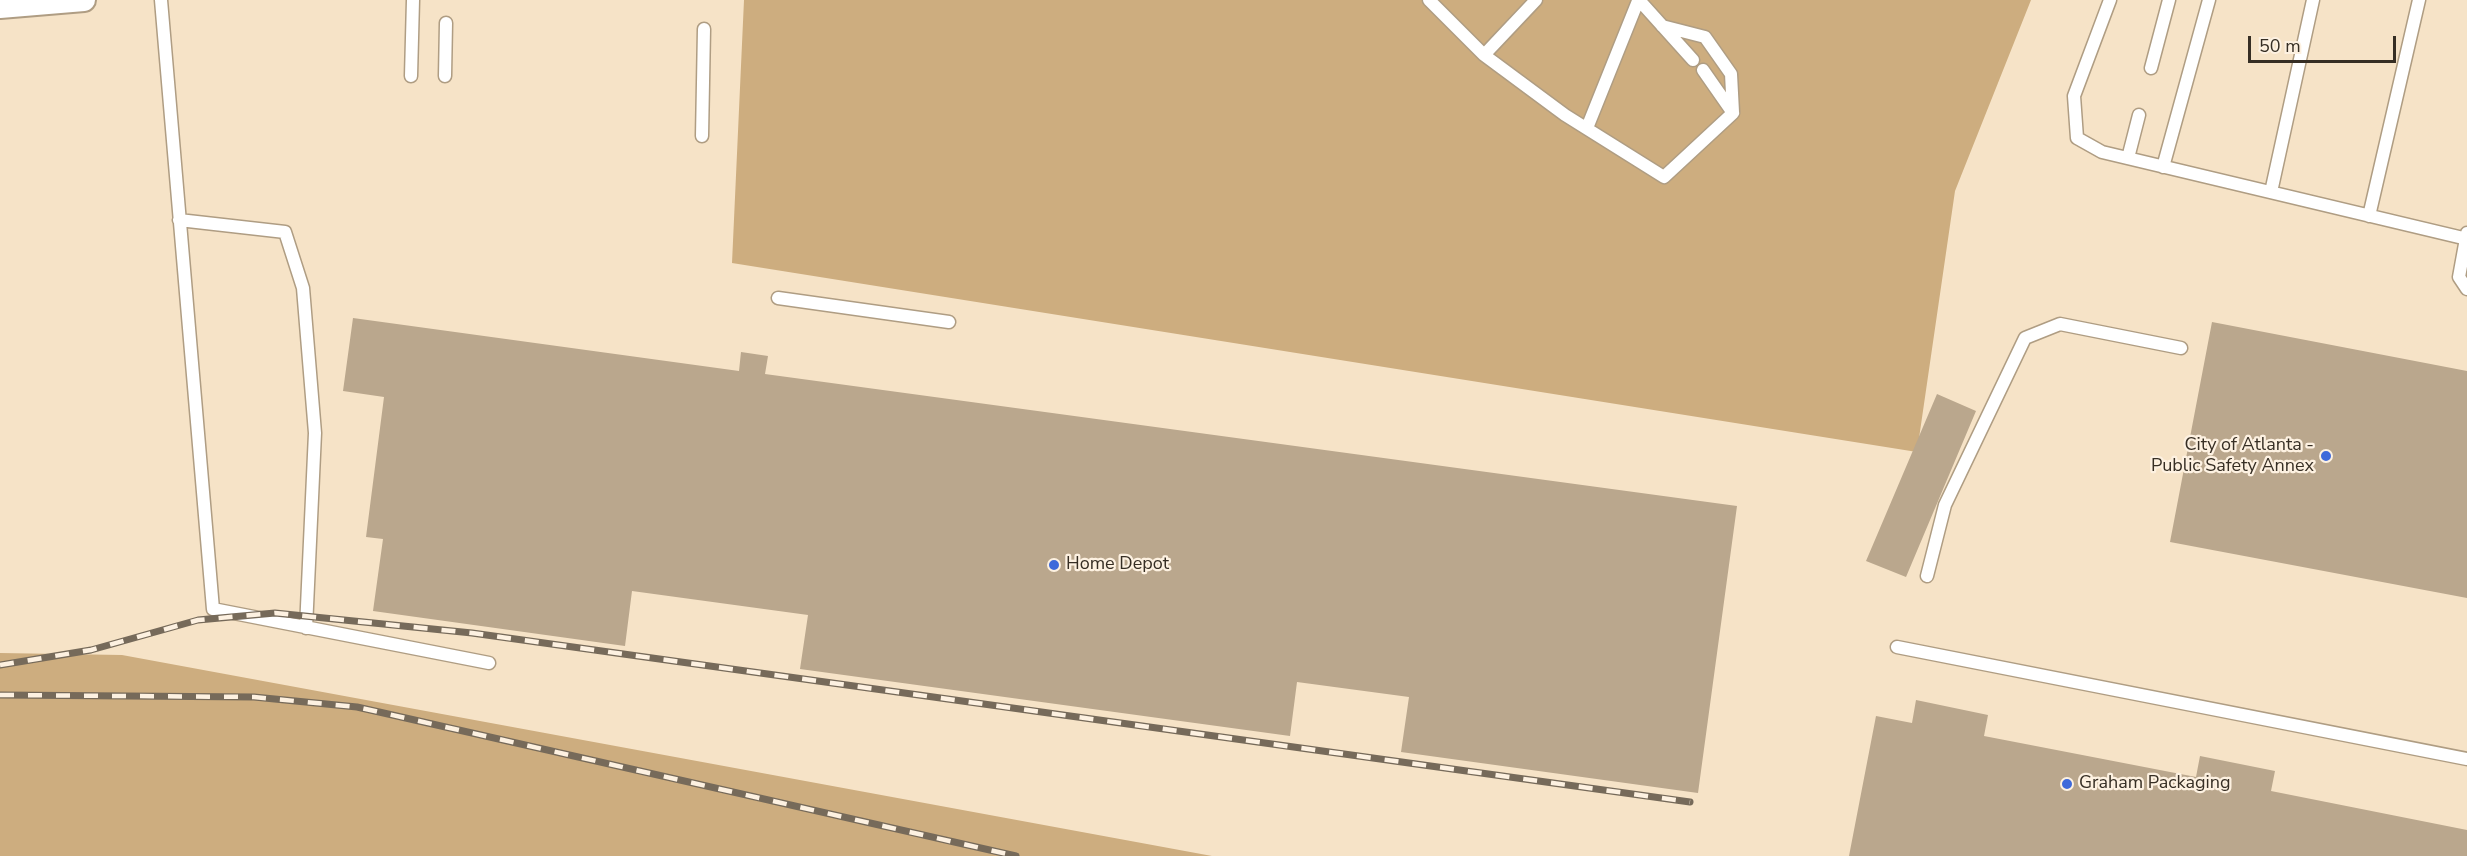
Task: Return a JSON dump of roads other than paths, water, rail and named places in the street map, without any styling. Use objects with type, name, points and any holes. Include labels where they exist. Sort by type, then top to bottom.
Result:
[{"type":"street","points":[[0,7],[84,0]]},
{"type":"lane","points":[[161,0],[213,609],[489,663]]},
{"type":"lane","points":[[411,76],[412,0]]},
{"type":"lane","points":[[1429,0],[1484,55],[1565,115],[1664,177],[1733,113]]},
{"type":"lane","points":[[1484,55],[1536,0]]},
{"type":"lane","points":[[2110,0],[2074,96],[2077,138],[2102,152],[2368,216],[2466,236],[2459,277],[2467,289]]},
{"type":"lane","points":[[2151,68],[2169,0]]},
{"type":"lane","points":[[2163,167],[2209,0]]},
{"type":"lane","points":[[2271,192],[2313,0]]},
{"type":"lane","points":[[2368,216],[2419,0]]},
{"type":"lane","points":[[1587,128],[1639,1],[1693,60]]},
{"type":"lane","points":[[445,76],[446,23]]},
{"type":"lane","points":[[1662,26],[1705,37],[1731,74],[1733,113]]},
{"type":"lane","points":[[702,136],[704,29]]},
{"type":"lane","points":[[1703,70],[1733,113]]},
{"type":"lane","points":[[2128,158],[2139,115]]},
{"type":"lane","points":[[179,220],[285,232],[303,288],[315,433],[306,628]]},
{"type":"lane","points":[[778,298],[949,322]]},
{"type":"lane","points":[[1927,576],[1945,505],[2025,338],[2060,324],[2181,348]]},
{"type":"lane","points":[[1897,647],[2467,759]]},
{"type":"railway","points":[[0,665],[91,650],[198,620],[275,613],[472,633],[1690,802]]},
{"type":"railway","points":[[0,695],[254,697],[357,707],[1016,856]]},
{"type":"place","name":"City of Atlanta - Public Safety Annex","points":[[2326,456]]},
{"type":"place","name":"Home Depot","points":[[1054,565]]},
{"type":"place","name":"Graham Packaging","points":[[2067,784]]}]
